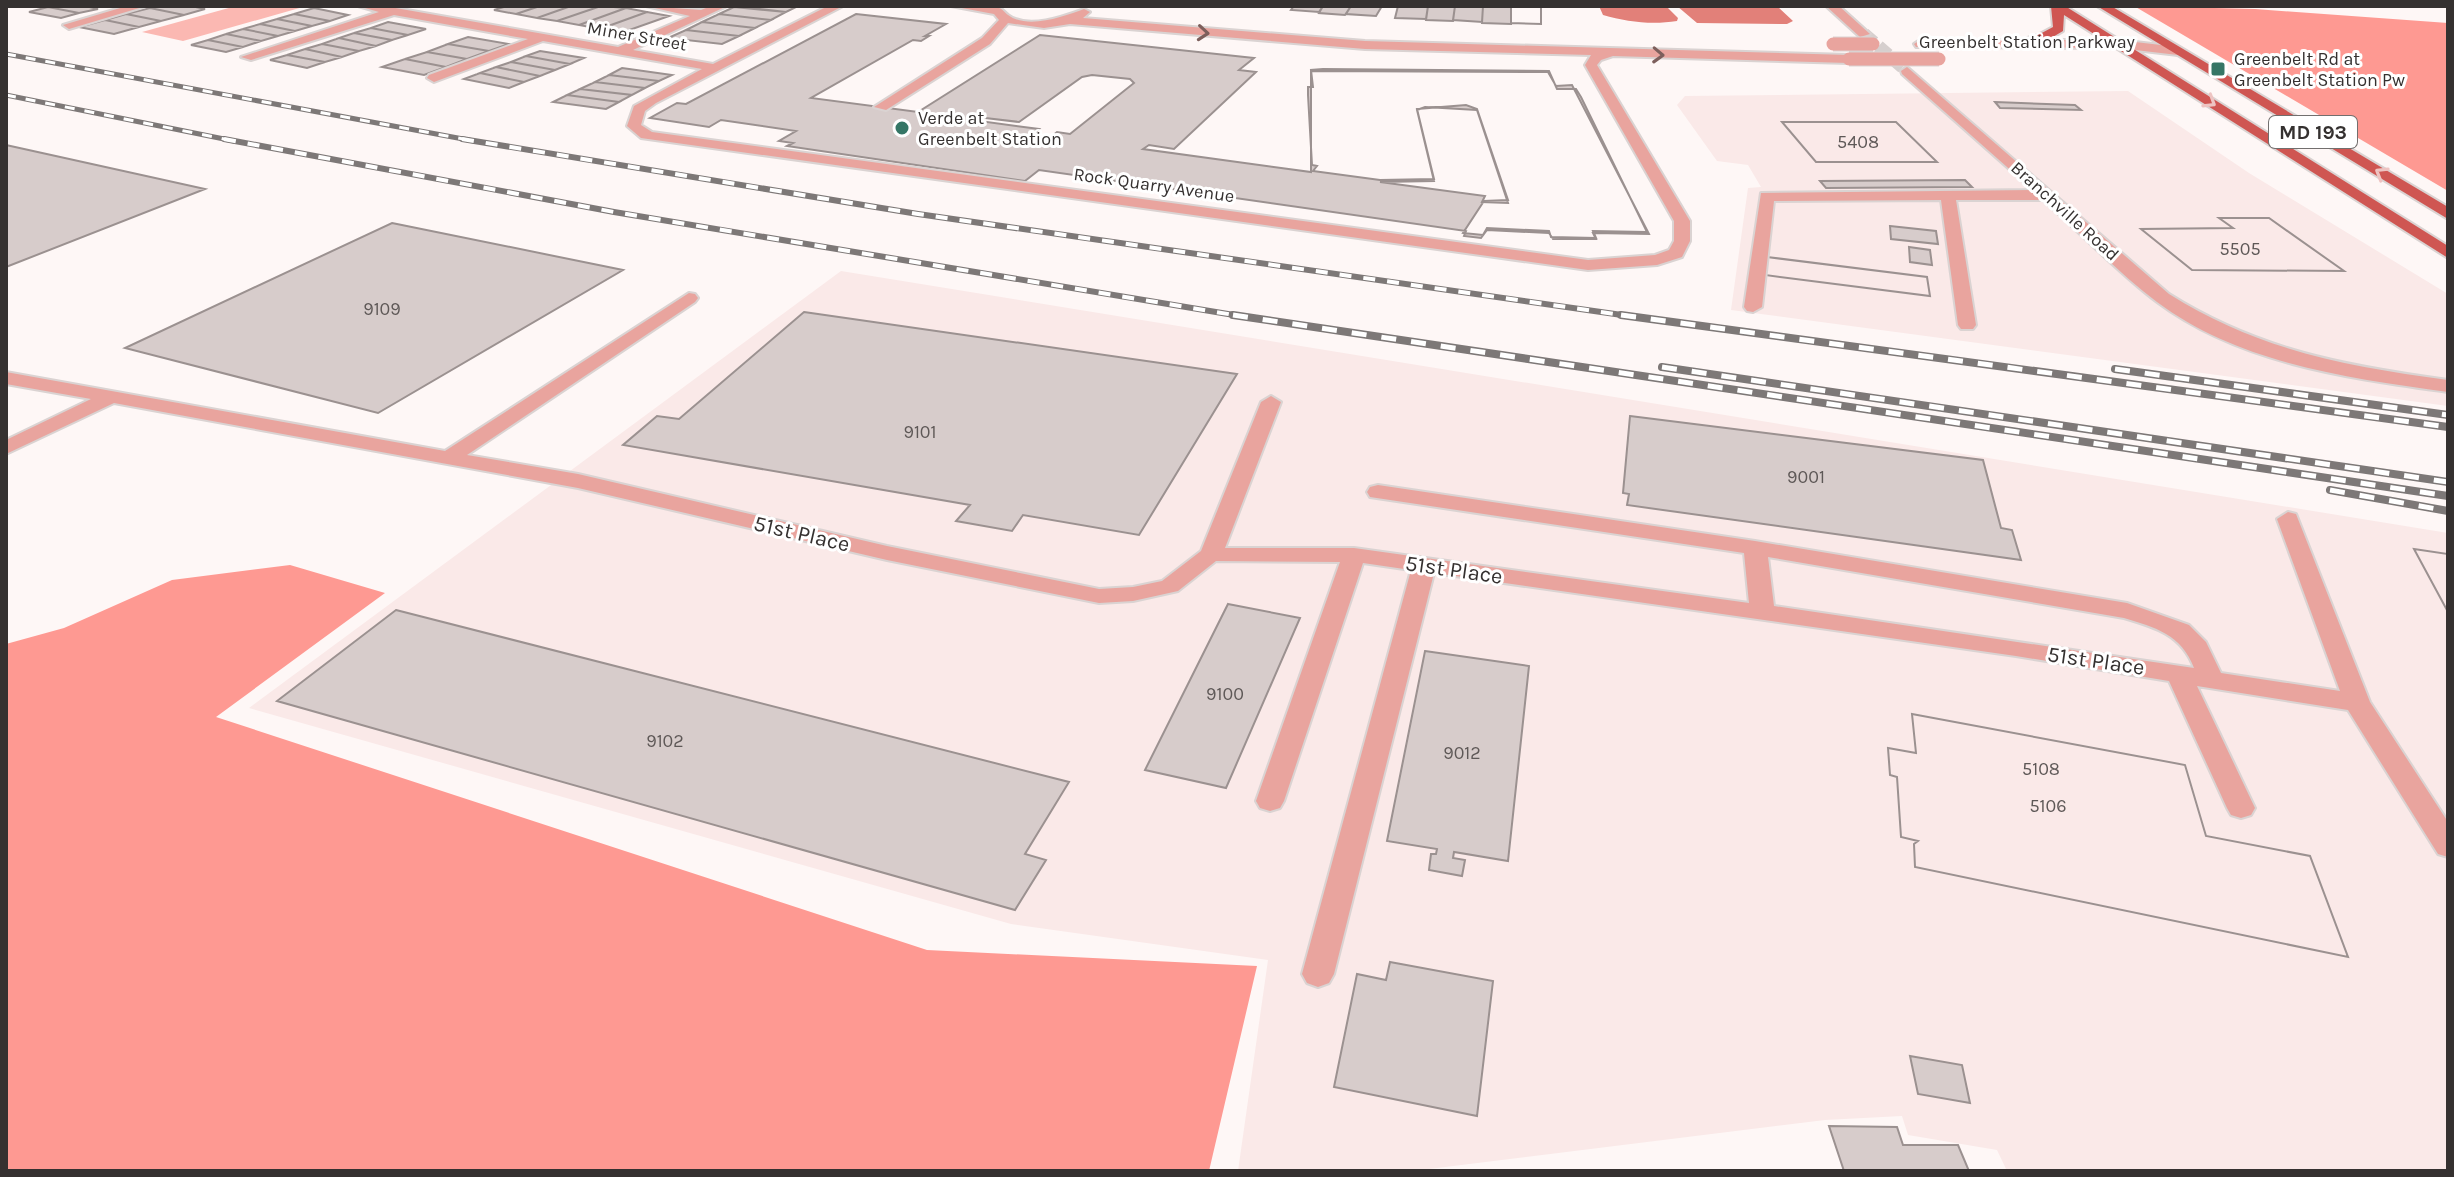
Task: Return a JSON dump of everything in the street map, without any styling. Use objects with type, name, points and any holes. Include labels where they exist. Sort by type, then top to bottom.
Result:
[{"type":"main road","points":[[2021,44],[2042,38],[2059,28],[2057,6]]},
{"type":"main road","name":"MD 193","points":[[2057,6],[2448,253]]},
{"type":"main road","name":"MD 193","points":[[2103,6],[2448,214]]},
{"type":"street","points":[[69,25],[140,6]]},
{"type":"street","name":"Miner Street","points":[[364,6],[716,68]]},
{"type":"street","points":[[247,57],[425,6]]},
{"type":"street","points":[[652,6],[702,14]]},
{"type":"street","points":[[619,51],[721,6]]},
{"type":"street","name":"Rock Quarry Avenue","points":[[837,6],[651,100],[639,109],[634,126],[641,134],[652,136],[1588,265],[1657,260],[1676,253],[1682,241],[1682,221],[1591,65],[1596,57],[1608,54]]},
{"type":"street","points":[[957,6],[1003,12],[1036,24]]},
{"type":"street","points":[[1832,6],[1864,34]]},
{"type":"street","points":[[1070,20],[1081,15],[1083,8]]},
{"type":"street","name":"Greenbelt Station Parkway","points":[[1083,8],[1204,21],[1479,38],[1891,44]]},
{"type":"street","points":[[986,41],[1003,12]]},
{"type":"street","name":"Greenbelt Station Parkway","points":[[1036,24],[1070,20],[1365,45],[1608,54],[1954,59]]},
{"type":"street","points":[[881,107],[986,41],[1036,24]]},
{"type":"street","points":[[434,78],[544,38]]},
{"type":"street","name":"Greenbelt Station Parkway","points":[[1905,44],[2118,44],[2178,51]]},
{"type":"street","name":"Greenbelt Station Parkway","points":[[2117,60],[2144,60],[2178,51]]},
{"type":"street","name":"Branchville Road","points":[[1907,71],[2163,298],[2231,339],[2343,371],[2448,386]]},
{"type":"street","points":[[1753,307],[1767,196],[2048,195]]},
{"type":"street","points":[[1948,196],[1967,325]]},
{"type":"street","points":[[448,458],[689,298]]},
{"type":"street","name":"51st Place","points":[[6,378],[567,480],[887,553],[1099,596],[1133,594],[1170,586],[1211,554],[1284,557],[1354,555],[2178,672],[2357,703]]},
{"type":"street","points":[[6,448],[111,397]]},
{"type":"street","points":[[1211,554],[1271,402]]},
{"type":"street","points":[[1378,492],[1755,548],[2127,611],[2172,626],[2189,636],[2201,649],[2210,677]]},
{"type":"street","points":[[2288,519],[2357,703],[2448,846]]},
{"type":"street","points":[[1755,548],[1762,612]]},
{"type":"street","points":[[1270,801],[1354,555]]},
{"type":"street","points":[[1318,974],[1424,565]]},
{"type":"street","points":[[2178,672],[2241,808]]},
{"type":"shaded area","points":[[236,6],[303,7],[183,41],[142,32]]},
{"type":"shaded area","points":[[1599,6],[1666,6],[1678,18],[1677,21],[1668,22],[1630,21],[1603,15]]},
{"type":"shaded area","points":[[1677,6],[1777,6],[1793,21],[1787,24],[1697,23]]},
{"type":"shaded area","points":[[2134,6],[2255,9],[2448,23],[2448,191]]},
{"type":"shaded area","points":[[2128,91],[2249,173],[2448,294],[2448,406],[1731,310],[1748,188],[1761,187],[1748,165],[1717,161],[1677,105],[1685,96]]},
{"type":"shaded area","points":[[841,271],[2448,533],[2448,1171],[2007,1171],[1997,1150],[1908,1135],[1902,1116],[1825,1120],[1413,1171],[1238,1171],[1268,960],[1011,924],[249,708]]},
{"type":"shaded area","points":[[290,565],[385,593],[216,717],[927,950],[1257,966],[1209,1171],[6,1171],[6,644],[64,628],[172,580]]},
{"type":"building","points":[[85,6],[98,9],[79,13],[48,7]]},
{"type":"building","points":[[507,6],[540,6],[516,14],[494,10]]},
{"type":"building","points":[[540,6],[571,6],[537,18],[516,14]]},
{"type":"building","points":[[571,6],[601,6],[557,21],[537,18]]},
{"type":"building","points":[[601,6],[626,8],[579,25],[557,21]]},
{"type":"building","points":[[735,6],[798,6],[786,12]]},
{"type":"building","points":[[1294,6],[1323,6],[1319,12],[1291,10]]},
{"type":"building","points":[[1323,6],[1351,6],[1345,15],[1319,13]]},
{"type":"building","points":[[1351,6],[1382,6],[1376,16],[1346,14]]},
{"type":"building","points":[[1398,6],[1428,6],[1426,19],[1395,18]]},
{"type":"building","points":[[1428,6],[1455,6],[1453,21],[1426,20]]},
{"type":"building","points":[[1455,6],[1483,6],[1482,22],[1453,20]]},
{"type":"building","points":[[1483,6],[1511,6],[1511,24],[1482,23]]},
{"type":"building","points":[[1511,6],[1541,6],[1541,24],[1511,23]]},
{"type":"building","points":[[1511,6],[1541,6],[1541,24],[1511,23]]},
{"type":"building","points":[[48,7],[79,13],[61,18],[29,12]]},
{"type":"building","points":[[734,7],[786,12],[771,20],[719,14]]},
{"type":"building","points":[[150,8],[205,9],[184,15]]},
{"type":"building","points":[[150,8],[184,15],[161,21],[126,14]]},
{"type":"building","points":[[314,8],[348,15],[330,21],[294,14]]},
{"type":"building","points":[[626,8],[647,12],[600,29],[579,25]]},
{"type":"building","points":[[647,12],[669,16],[621,33],[600,29]]},
{"type":"building","points":[[126,14],[161,21],[139,27],[105,20]]},
{"type":"building","points":[[294,14],[330,21],[312,26],[277,19]]},
{"type":"building","points":[[719,14],[771,20],[755,28],[702,22]]},
{"type":"building","name":"Verde at Greenbelt Station","points":[[856,14],[946,24],[921,41],[913,40],[811,98],[918,112],[1040,35],[1254,58],[1239,70],[1256,72],[1174,149],[1149,145],[1143,149],[1311,172],[1311,71],[1548,72],[1556,86],[1572,85],[1649,234],[1593,233],[1596,239],[1553,239],[1549,233],[1487,230],[1481,238],[1464,236],[1466,231],[1039,170],[1025,181],[787,146],[793,143],[779,141],[796,131],[721,120],[709,127],[650,118],[677,103],[686,104]],"holes":[[[1092,75],[1130,79],[1134,83],[1070,134],[1057,132],[1051,137],[1032,135],[1039,129],[972,120],[977,117],[1019,122],[1082,77]],[[1425,107],[1477,110],[1508,203],[1482,202],[1485,196],[1380,182],[1434,181],[1417,110]]]},
{"type":"building","points":[[277,19],[312,26],[295,31],[260,24]]},
{"type":"building","points":[[105,20],[139,27],[114,34],[79,27]]},
{"type":"building","points":[[388,22],[426,29],[408,35],[371,28]]},
{"type":"building","points":[[702,22],[755,28],[739,36],[686,30]]},
{"type":"building","points":[[260,24],[295,31],[278,36],[243,29]]},
{"type":"building","points":[[371,28],[408,35],[392,40],[354,33]]},
{"type":"building","points":[[243,29],[278,36],[261,41],[226,34]]},
{"type":"building","points":[[686,30],[739,36],[722,44],[668,38]]},
{"type":"building","points":[[354,33],[392,40],[376,46],[339,38]]},
{"type":"building","points":[[226,34],[261,41],[243,47],[208,40]]},
{"type":"building","points":[[468,37],[509,44],[489,51],[448,44]]},
{"type":"building","points":[[339,38],[376,46],[359,51],[322,44]]},
{"type":"building","points":[[208,40],[243,47],[226,52],[191,45]]},
{"type":"building","points":[[322,44],[359,51],[342,57],[305,49]]},
{"type":"building","points":[[448,44],[489,51],[467,59],[427,52]]},
{"type":"building","points":[[305,49],[342,57],[325,62],[287,55]]},
{"type":"building","points":[[540,51],[584,58],[570,64],[526,56]]},
{"type":"building","points":[[427,52],[467,59],[446,67],[405,59]]},
{"type":"building","points":[[287,55],[325,62],[307,68],[270,60]]},
{"type":"building","points":[[526,56],[570,64],[555,70],[511,62]]},
{"type":"building","points":[[405,59],[446,67],[424,75],[382,67]]},
{"type":"building","points":[[511,62],[555,70],[540,76],[496,67]]},
{"type":"building","points":[[496,67],[540,76],[524,82],[480,73]]},
{"type":"building","points":[[622,68],[672,75],[659,81],[609,75]]},
{"type":"building","points":[[1311,70],[1549,71],[1557,89],[1576,89],[1581,97],[1647,232],[1593,231],[1596,238],[1551,237],[1549,231],[1487,228],[1483,235],[1463,233],[1484,201],[1508,200],[1477,109],[1466,105],[1417,109],[1434,179],[1380,180],[1313,171],[1317,166],[1312,165],[1308,87],[1313,87]]},
{"type":"building","points":[[480,73],[524,82],[509,88],[464,79]]},
{"type":"building","points":[[609,75],[659,81],[645,88],[595,82]]},
{"type":"building","points":[[595,82],[645,88],[632,95],[580,89]]},
{"type":"building","points":[[580,89],[632,95],[619,102],[567,95]]},
{"type":"building","points":[[567,95],[619,102],[606,109],[553,102]]},
{"type":"building","points":[[1995,102],[2075,105],[2081,110],[2000,108]]},
{"type":"building","points":[[1782,122],[1896,122],[1937,162],[1816,162]]},
{"type":"building","points":[[1782,122],[1896,122],[1937,162],[1816,162]]},
{"type":"building","points":[[6,145],[205,189],[6,267]]},
{"type":"building","points":[[1965,180],[1972,187],[1826,188],[1820,181]]},
{"type":"building","points":[[2219,218],[2269,218],[2344,271],[2192,270],[2141,229],[2233,228]]},
{"type":"building","points":[[2219,218],[2269,218],[2344,271],[2192,270],[2141,229],[2233,228]]},
{"type":"building","points":[[392,223],[623,270],[378,413],[125,348]]},
{"type":"building","points":[[1890,226],[1936,231],[1938,244],[1891,239]]},
{"type":"building","points":[[1909,247],[1930,250],[1932,265],[1910,262]]},
{"type":"building","points":[[1767,257],[1927,277],[1930,296],[1765,275]]},
{"type":"building","points":[[1767,257],[1927,277],[1930,296],[1765,275]]},
{"type":"building","points":[[804,312],[1237,374],[1139,535],[1023,515],[1012,531],[956,521],[970,505],[623,445],[657,416],[679,419]]},
{"type":"building","points":[[1630,416],[1983,460],[2001,528],[2012,530],[2021,560],[1627,505],[1629,494],[1623,493]]},
{"type":"building","points":[[2414,549],[2448,554],[2448,612]]},
{"type":"building","points":[[2414,549],[2448,554],[2448,612]]},
{"type":"building","points":[[1228,604],[1300,618],[1226,788],[1145,770]]},
{"type":"building","points":[[396,610],[1069,782],[1025,854],[1046,860],[1015,910],[277,701]]},
{"type":"building","points":[[1425,651],[1529,666],[1508,861],[1454,852],[1453,858],[1465,860],[1462,876],[1429,870],[1431,854],[1436,854],[1437,849],[1387,841]]},
{"type":"building","points":[[1912,714],[2185,765],[2206,836],[2310,856],[2348,957],[1915,867],[1914,844],[1918,841],[1901,837],[1897,777],[1890,775],[1888,748],[1916,753]]},
{"type":"building","points":[[1912,714],[2185,765],[2206,836],[2310,856],[2348,957],[1915,867],[1914,844],[1918,841],[1901,837],[1897,777],[1890,775],[1888,748],[1916,753]]},
{"type":"building","points":[[1390,962],[1493,981],[1477,1116],[1334,1087],[1357,974],[1386,980]]},
{"type":"building","points":[[1910,1056],[1962,1065],[1970,1103],[1918,1094]]},
{"type":"building","points":[[1829,1126],[1897,1127],[1903,1145],[1958,1145],[1969,1171],[1844,1171]]},
{"type":"tunnel","points":[[1864,34],[1907,71]]},
{"type":"railway","points":[[6,54],[473,141]]},
{"type":"railway","points":[[6,95],[225,139]]},
{"type":"railway","points":[[225,139],[614,212],[1242,316]]},
{"type":"railway","points":[[225,139],[234,141]]},
{"type":"railway","points":[[462,139],[473,141]]},
{"type":"railway","points":[[473,141],[918,214],[1636,317]]},
{"type":"railway","points":[[1233,315],[1242,316]]},
{"type":"railway","points":[[1621,315],[2448,427]]},
{"type":"railway","points":[[1242,316],[2448,496]]},
{"type":"railway","points":[[1662,367],[2448,482]]},
{"type":"railway","points":[[2115,369],[2448,415]]},
{"type":"railway","points":[[2330,490],[2448,511]]},
{"type":"place","name":"Greenbelt Rd at Greenbelt Station Pw","points":[[2218,69]]},
{"type":"place","name":"Verde at Greenbelt Station","points":[[902,128]]}]
